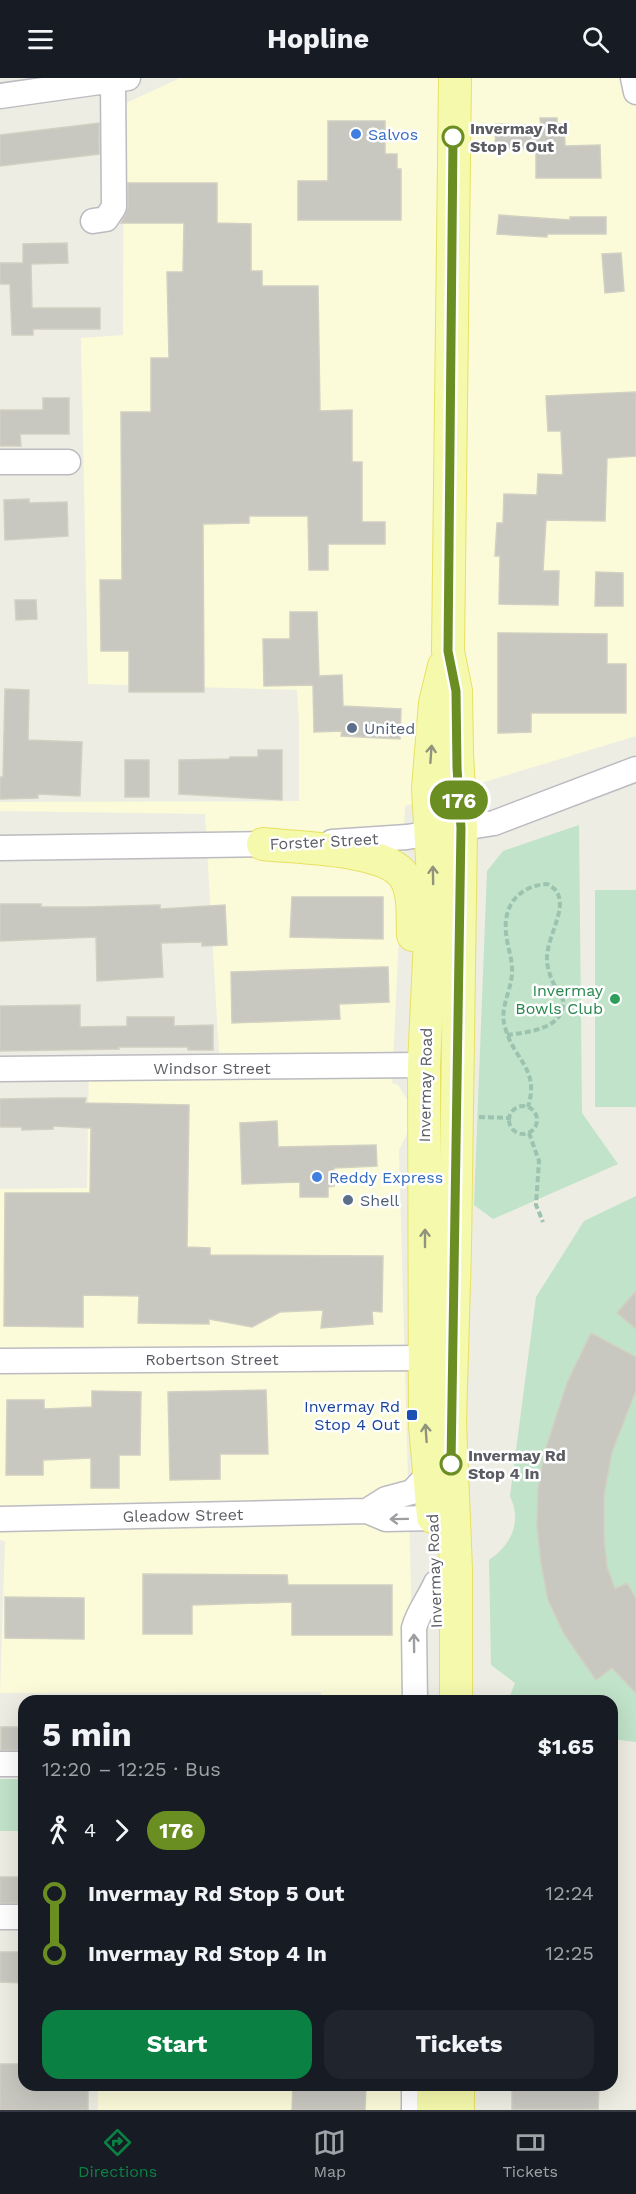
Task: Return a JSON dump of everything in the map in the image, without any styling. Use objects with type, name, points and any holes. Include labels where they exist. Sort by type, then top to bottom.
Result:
[{"type":"main road","name":"Invermay Road","points":[[436,1695],[436,1583],[450,1422],[455,1237],[446,831],[428,788],[435,703],[448,651],[455,78]]},
{"type":"main road","name":"Invermay Road","points":[[446,831],[434,877],[425,1054],[424,1358],[425,1425],[429,1474],[456,1569],[456,1695]]},
{"type":"main road","points":[[263,844],[365,855],[396,868],[405,877],[412,894],[414,973],[425,1054]]},
{"type":"main road","points":[[433,2091],[433,2110]]},
{"type":"main road","points":[[458,2091],[458,2110]]},
{"type":"street","points":[[633,78],[636,92]]},
{"type":"street","points":[[0,96],[120,79],[114,207],[106,219],[93,221]]},
{"type":"street","points":[[0,462],[68,462]]},
{"type":"street","name":"Forster Street","points":[[0,848],[263,844],[407,837],[494,823],[636,769]]},
{"type":"street","name":"Windsor Street","points":[[0,1069],[425,1054]]},
{"type":"street","name":"Robertson Street","points":[[0,1360],[424,1358]]},
{"type":"street","name":"Gleadow Street","points":[[367,1511],[386,1499],[412,1492],[429,1474]]},
{"type":"street","name":"Gleadow Street","points":[[0,1519],[367,1511],[386,1519],[443,1517]]},
{"type":"street","points":[[0,1519],[0,1527]]},
{"type":"street","points":[[415,1695],[414,1628],[416,1618],[429,1599],[436,1583]]},
{"type":"street","points":[[0,1764],[18,1764]]},
{"type":"street","points":[[0,1917],[18,1917]]},
{"type":"street","points":[[414,2091],[414,2110]]},
{"type":"path","points":[[507,1035],[531,1032],[549,1025],[558,1018],[563,1006],[563,1000],[548,970],[546,959],[561,902],[558,892],[547,884],[523,891],[509,904],[507,913],[506,932],[512,973],[503,1011],[507,1035],[531,1077],[532,1091],[528,1107]]},
{"type":"path","points":[[523,1106],[528,1107],[535,1112],[538,1121],[530,1133],[518,1134],[509,1123],[509,1118],[514,1110],[523,1106]]},
{"type":"path","points":[[530,1133],[539,1161],[536,1205],[543,1222]]},
{"type":"shaded area","points":[[180,78],[636,78],[636,736],[405,806],[392,1083],[398,1085],[408,1101],[408,1132],[399,1150],[414,1695],[321,1695],[321,1692],[0,1693],[5,1541],[0,1540],[0,1189],[87,1188],[89,1059],[219,1053],[205,814],[0,811],[0,802],[299,801],[297,690],[88,684],[81,338],[123,335],[124,104]]},
{"type":"shaded area","points":[[579,825],[582,1113],[618,1164],[493,1219],[474,1205],[487,871],[503,851]]},
{"type":"shaded area","name":"Invermay Bowls Club","points":[[595,890],[636,890],[636,1107],[595,1107]]},
{"type":"shaded area","points":[[636,1196],[636,1742],[618,1740],[618,1695],[510,1695],[515,1683],[491,1665],[489,1560],[509,1540],[515,1523],[510,1496],[536,1297],[584,1221]]},
{"type":"shaded area","points":[[0,1779],[18,1779],[18,1831],[0,1831]]},
{"type":"shaded area","points":[[98,2091],[416,2091],[416,2110],[98,2110]]},
{"type":"building","points":[[540,118],[557,118],[557,124],[564,124],[565,146],[600,145],[601,178],[536,178],[536,149],[495,148],[496,124],[541,125]]},
{"type":"building","points":[[328,121],[385,121],[385,154],[397,154],[397,169],[401,169],[401,220],[298,220],[298,181],[328,181]]},
{"type":"building","points":[[99,123],[99,154],[0,166],[0,135]]},
{"type":"building","points":[[128,183],[217,183],[217,223],[251,224],[251,271],[262,271],[262,286],[318,286],[320,411],[352,410],[352,462],[362,462],[362,522],[385,522],[385,544],[328,544],[328,570],[309,570],[308,516],[249,516],[249,523],[203,524],[204,692],[129,692],[129,651],[101,651],[100,580],[122,580],[121,412],[151,412],[151,358],[169,358],[167,272],[183,272],[184,223],[121,223],[128,208]]},
{"type":"building","points":[[499,215],[570,220],[570,217],[606,217],[606,234],[547,234],[547,237],[497,234]]},
{"type":"building","points":[[67,243],[68,263],[31,264],[32,308],[100,308],[100,329],[33,329],[33,335],[12,335],[10,284],[0,284],[0,263],[23,263],[23,244]]},
{"type":"building","points":[[621,253],[624,291],[605,293],[602,254]]},
{"type":"building","points":[[636,392],[636,456],[607,458],[605,521],[546,520],[543,571],[559,571],[558,605],[499,604],[500,556],[495,556],[497,523],[503,523],[504,494],[537,495],[538,474],[563,475],[561,431],[548,431],[546,396]]},
{"type":"building","points":[[43,398],[69,398],[69,434],[20,434],[21,446],[0,446],[0,410],[43,410]]},
{"type":"building","points":[[29,499],[29,503],[67,502],[68,536],[5,540],[4,500]]},
{"type":"building","points":[[596,572],[623,573],[623,606],[595,606]]},
{"type":"building","points":[[15,600],[36,600],[37,619],[16,620]]},
{"type":"building","points":[[290,612],[317,612],[319,676],[342,675],[343,706],[401,709],[400,739],[341,736],[342,731],[314,732],[313,685],[264,686],[263,639],[290,639]]},
{"type":"building","points":[[498,633],[607,634],[607,664],[626,664],[626,713],[531,713],[531,732],[498,733]]},
{"type":"building","points":[[5,689],[29,690],[28,740],[82,742],[80,796],[38,794],[38,798],[0,799],[0,777],[3,777]]},
{"type":"building","points":[[258,750],[282,750],[282,800],[179,794],[179,760],[258,757]]},
{"type":"building","points":[[125,760],[149,760],[149,797],[125,797]]},
{"type":"building","points":[[292,897],[383,897],[383,939],[290,937]]},
{"type":"building","points":[[0,904],[41,904],[41,907],[160,905],[160,909],[225,905],[227,945],[202,946],[202,942],[161,943],[163,977],[97,981],[96,937],[0,941]]},
{"type":"building","points":[[388,967],[389,1002],[339,1004],[340,1019],[232,1023],[231,972]]},
{"type":"building","points":[[80,1005],[80,1027],[127,1026],[127,1017],[174,1017],[174,1026],[213,1025],[213,1050],[188,1050],[188,1047],[118,1047],[119,1049],[0,1051],[0,1006]]},
{"type":"building","points":[[86,1098],[85,1103],[189,1105],[187,1247],[210,1248],[210,1255],[383,1256],[382,1312],[372,1311],[373,1324],[321,1328],[323,1310],[280,1312],[252,1327],[209,1319],[209,1324],[138,1323],[139,1296],[83,1295],[83,1327],[4,1326],[5,1193],[90,1193],[91,1128],[53,1126],[53,1129],[22,1130],[22,1127],[0,1127],[0,1099]]},
{"type":"building","points":[[277,1121],[278,1147],[376,1145],[377,1166],[334,1168],[334,1186],[328,1187],[328,1197],[300,1197],[300,1182],[242,1184],[240,1123]]},
{"type":"building","points":[[636,1291],[636,1329],[617,1313]]},
{"type":"building","points":[[591,1333],[636,1357],[636,1390],[612,1452],[604,1495],[604,1538],[607,1567],[615,1589],[627,1583],[636,1599],[636,1693],[612,1668],[596,1680],[564,1634],[548,1600],[541,1563],[537,1526],[538,1489],[544,1454],[567,1383]]},
{"type":"building","points":[[266,1390],[268,1454],[220,1454],[220,1479],[170,1480],[168,1392]]},
{"type":"building","points":[[92,1391],[141,1392],[140,1455],[119,1455],[119,1488],[91,1488],[91,1458],[43,1460],[43,1475],[6,1475],[7,1400],[44,1400],[44,1409],[92,1407]]},
{"type":"building","points":[[143,1574],[287,1575],[288,1585],[392,1585],[392,1635],[292,1635],[292,1602],[192,1605],[192,1634],[143,1634]]},
{"type":"building","points":[[5,1597],[84,1598],[84,1639],[5,1638]]},
{"type":"building","points":[[1,1727],[18,1727],[18,1750],[1,1750]]},
{"type":"building","points":[[0,1877],[18,1877],[18,1903],[0,1903]]},
{"type":"building","points":[[0,1952],[18,1952],[18,1983],[0,1982]]},
{"type":"building","points":[[0,2064],[18,2064],[18,2091],[88,2091],[88,2110],[0,2110]]},
{"type":"building","points":[[293,2091],[366,2091],[365,2110],[292,2110]]},
{"type":"building","points":[[512,2091],[599,2091],[598,2109],[512,2109]]},
{"type":"bus line","name":"176","points":[[451,1464],[461,828],[457,768],[456,691],[448,651],[453,137]]},
{"type":"place","name":"Salvos","points":[[356,134]]},
{"type":"place","name":"Invermay Rd Stop 5 Out","points":[[453,137]]},
{"type":"place","name":"United","points":[[352,728]]},
{"type":"place","name":"Invermay Bowls Club","points":[[615,999]]},
{"type":"place","name":"Reddy Express","points":[[317,1177]]},
{"type":"place","name":"Shell","points":[[348,1200]]},
{"type":"place","name":"Invermay Rd Stop 4 Out","points":[[412,1415]]},
{"type":"place","name":"Invermay Rd Stop 4 In","points":[[451,1464]]}]
